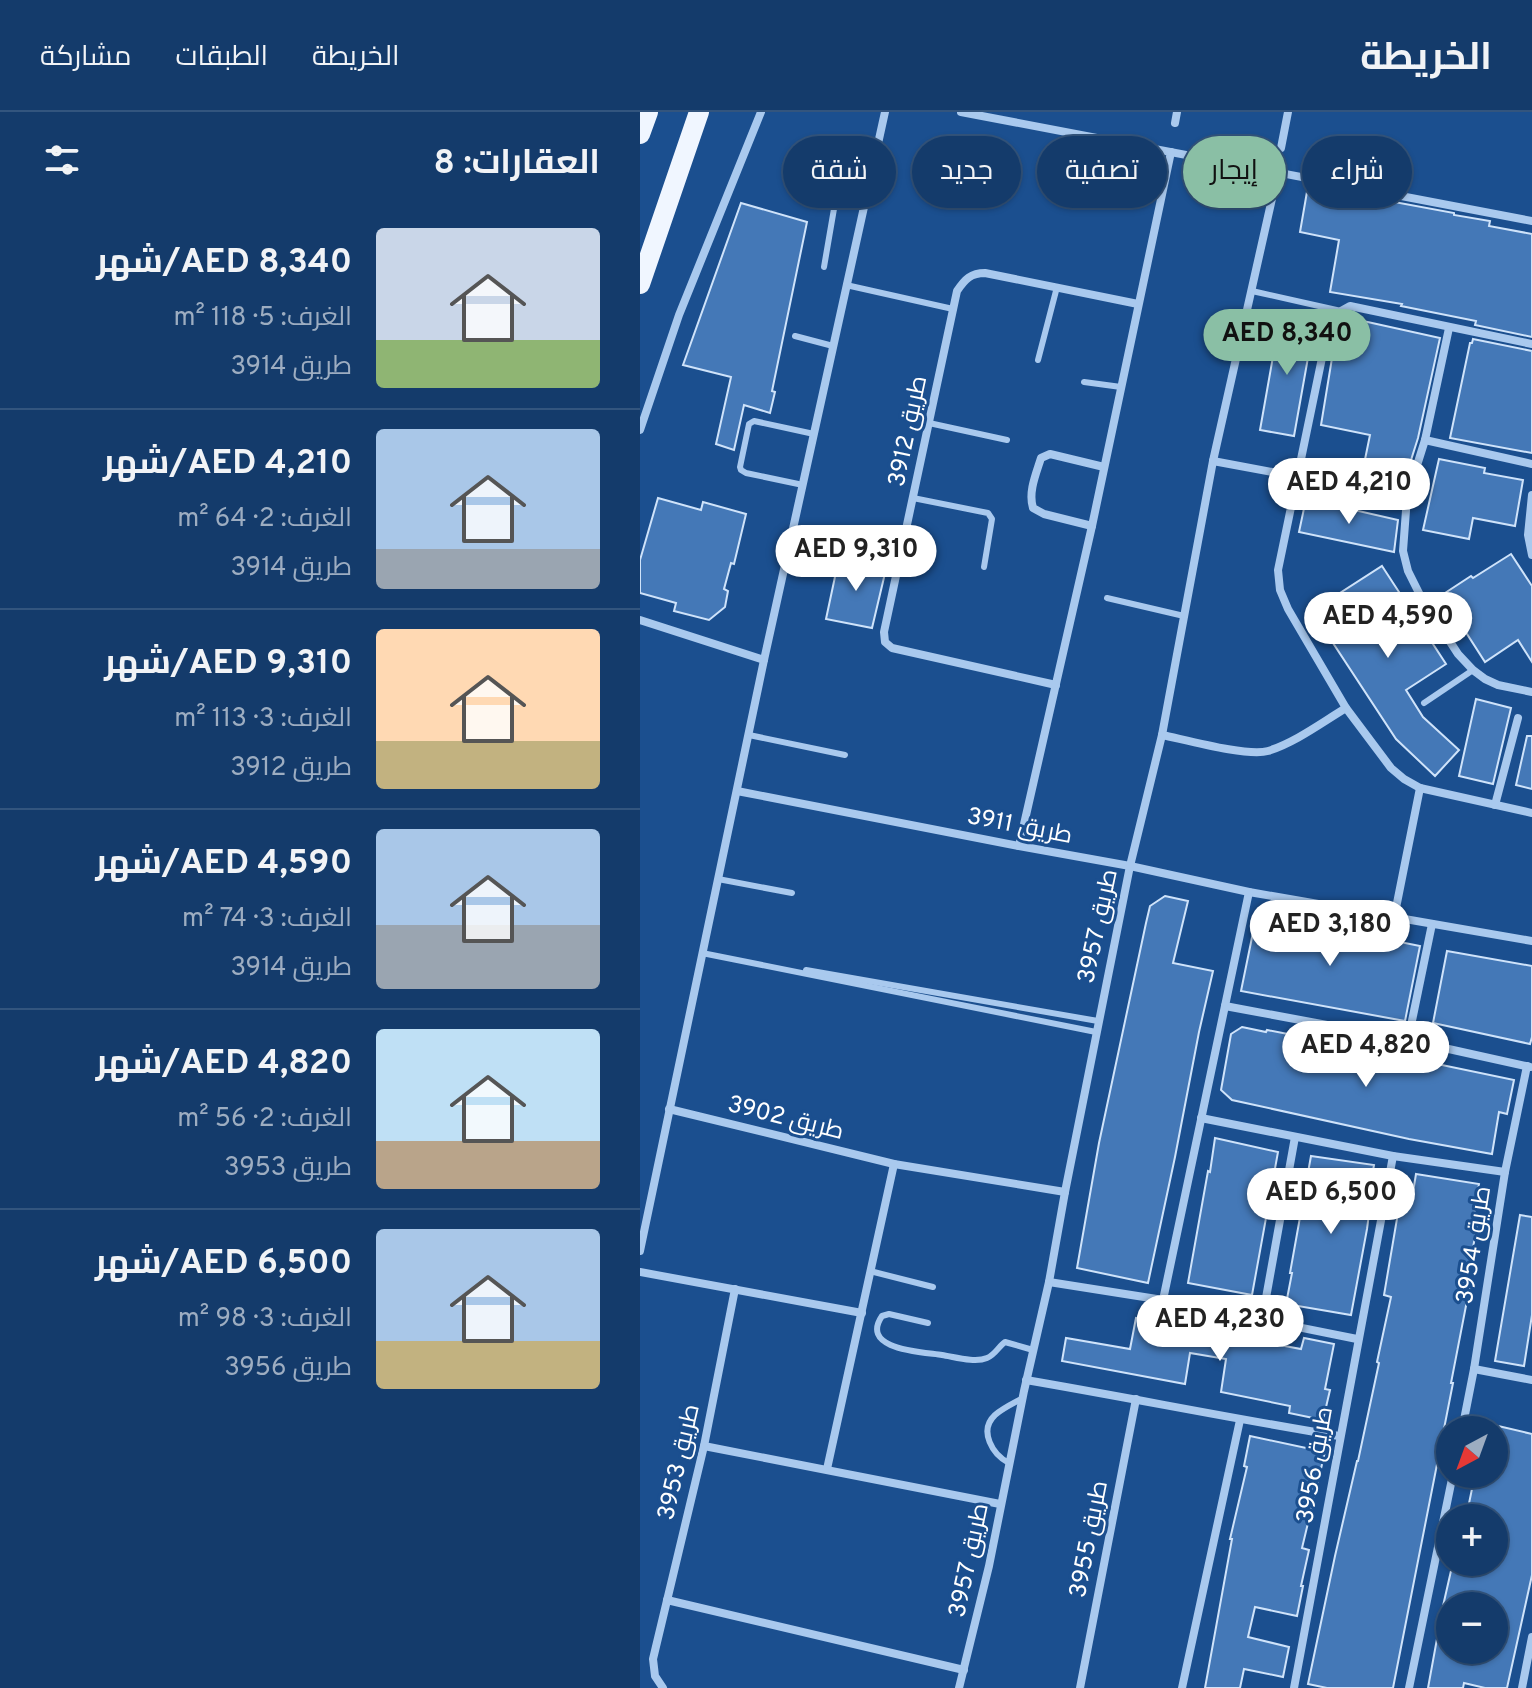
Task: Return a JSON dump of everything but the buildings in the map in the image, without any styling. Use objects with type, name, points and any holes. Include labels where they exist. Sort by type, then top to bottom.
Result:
[{"type":"main road","points":[[640,134],[648,112]]},
{"type":"main road","points":[[640,284],[699,112]]},
{"type":"street","points":[[640,430],[679,315],[761,112]]},
{"type":"street","points":[[879,136],[885,112]]},
{"type":"street","points":[[961,112],[1183,154]]},
{"type":"street","points":[[1175,123],[1177,112]]},
{"type":"street","points":[[1283,136],[1288,112]]},
{"type":"street","points":[[1019,846],[1092,526],[1171,152]]},
{"type":"street","points":[[1286,174],[1532,221]]},
{"type":"street","points":[[640,1251],[863,208]]},
{"type":"street","name":"طريق 3957","points":[[959,1688],[989,1566],[1049,1282],[1130,866],[1162,735],[1213,461],[1270,208]]},
{"type":"street","name":"طريق 3912","points":[[1056,685],[892,648],[885,642],[884,632],[953,309],[957,291],[964,280],[974,273],[1138,304]]},
{"type":"street","points":[[1532,344],[1350,306],[1338,313],[1328,329],[1278,580],[1288,609],[1346,708],[1391,768],[1420,788],[1532,813]]},
{"type":"street","points":[[1449,328],[1425,440],[1407,497],[1403,551],[1408,571],[1421,597],[1444,634],[1473,670],[1498,685],[1532,692]]},
{"type":"street","points":[[1425,440],[1532,464]]},
{"type":"street","points":[[1092,526],[1044,514],[1033,508],[1032,490],[1041,458],[1045,455],[1104,467]]},
{"type":"street","points":[[1213,461],[1407,497]]},
{"type":"street","points":[[1532,495],[1528,535],[1532,555]]},
{"type":"street","points":[[640,620],[764,660]]},
{"type":"street","points":[[1162,735],[1243,751],[1265,752],[1293,740],[1346,708]]},
{"type":"street","points":[[1495,805],[1518,718]]},
{"type":"street","points":[[1394,918],[1420,788]]},
{"type":"street","name":"طريق 3911","points":[[737,791],[1130,866],[1249,892],[1532,941]]},
{"type":"street","points":[[1163,1300],[1249,892]]},
{"type":"street","points":[[1408,1040],[1432,924]]},
{"type":"street","points":[[1225,1006],[1408,1040],[1530,1067]]},
{"type":"street","name":"طريق 3954","points":[[1465,1416],[1505,1172],[1530,1067]]},
{"type":"street","name":"طريق 3902","points":[[669,1109],[894,1164],[1065,1192]]},
{"type":"street","points":[[1201,1118],[1393,1156],[1505,1172]]},
{"type":"street","points":[[1262,1320],[1295,1137]]},
{"type":"street","name":"طريق 3956","points":[[1294,1688],[1393,1156]]},
{"type":"street","points":[[827,1469],[894,1164]]},
{"type":"street","points":[[640,1272],[862,1313]]},
{"type":"street","points":[[1049,1282],[1163,1300],[1357,1339]]},
{"type":"street","name":"طريق 3953","points":[[663,1688],[655,1676],[653,1659],[704,1446],[735,1289]]},
{"type":"street","points":[[1474,1369],[1532,1380]]},
{"type":"street","points":[[1026,1380],[1339,1436]]},
{"type":"street","name":"طريق 3955","points":[[1080,1688],[1136,1399]]},
{"type":"street","points":[[1182,1688],[1240,1420]]},
{"type":"street","points":[[704,1446],[1000,1504]]},
{"type":"street","points":[[1409,1688],[1450,1488]]},
{"type":"street","points":[[667,1600],[964,1670]]},
{"type":"street","points":[[1522,1688],[1532,1637]]},
{"type":"lane","points":[[824,267],[834,208]]},
{"type":"lane","points":[[846,285],[953,309]]},
{"type":"lane","points":[[1038,360],[1057,287]]},
{"type":"lane","points":[[1252,291],[1338,313]]},
{"type":"lane","points":[[795,336],[833,346]]},
{"type":"lane","points":[[1084,382],[1121,387]]},
{"type":"lane","points":[[803,485],[741,470],[749,424],[754,421],[814,434]]},
{"type":"lane","points":[[929,423],[1007,440]]},
{"type":"lane","points":[[913,498],[988,513],[992,519],[984,567]]},
{"type":"lane","points":[[1107,598],[1184,616]]},
{"type":"lane","points":[[1424,703],[1473,670]]},
{"type":"lane","points":[[749,735],[845,755]]},
{"type":"lane","points":[[718,879],[792,893]]},
{"type":"lane","points":[[702,953],[1096,1032]]},
{"type":"lane","points":[[785,968],[1098,1021]]},
{"type":"lane","points":[[870,1271],[933,1287]]},
{"type":"lane","points":[[928,1323],[889,1314],[882,1316],[877,1330],[886,1344],[900,1349],[980,1360],[993,1355],[1005,1342],[1033,1350]]},
{"type":"lane","points":[[1009,1463],[994,1451],[988,1427],[995,1416],[1023,1398]]}]
